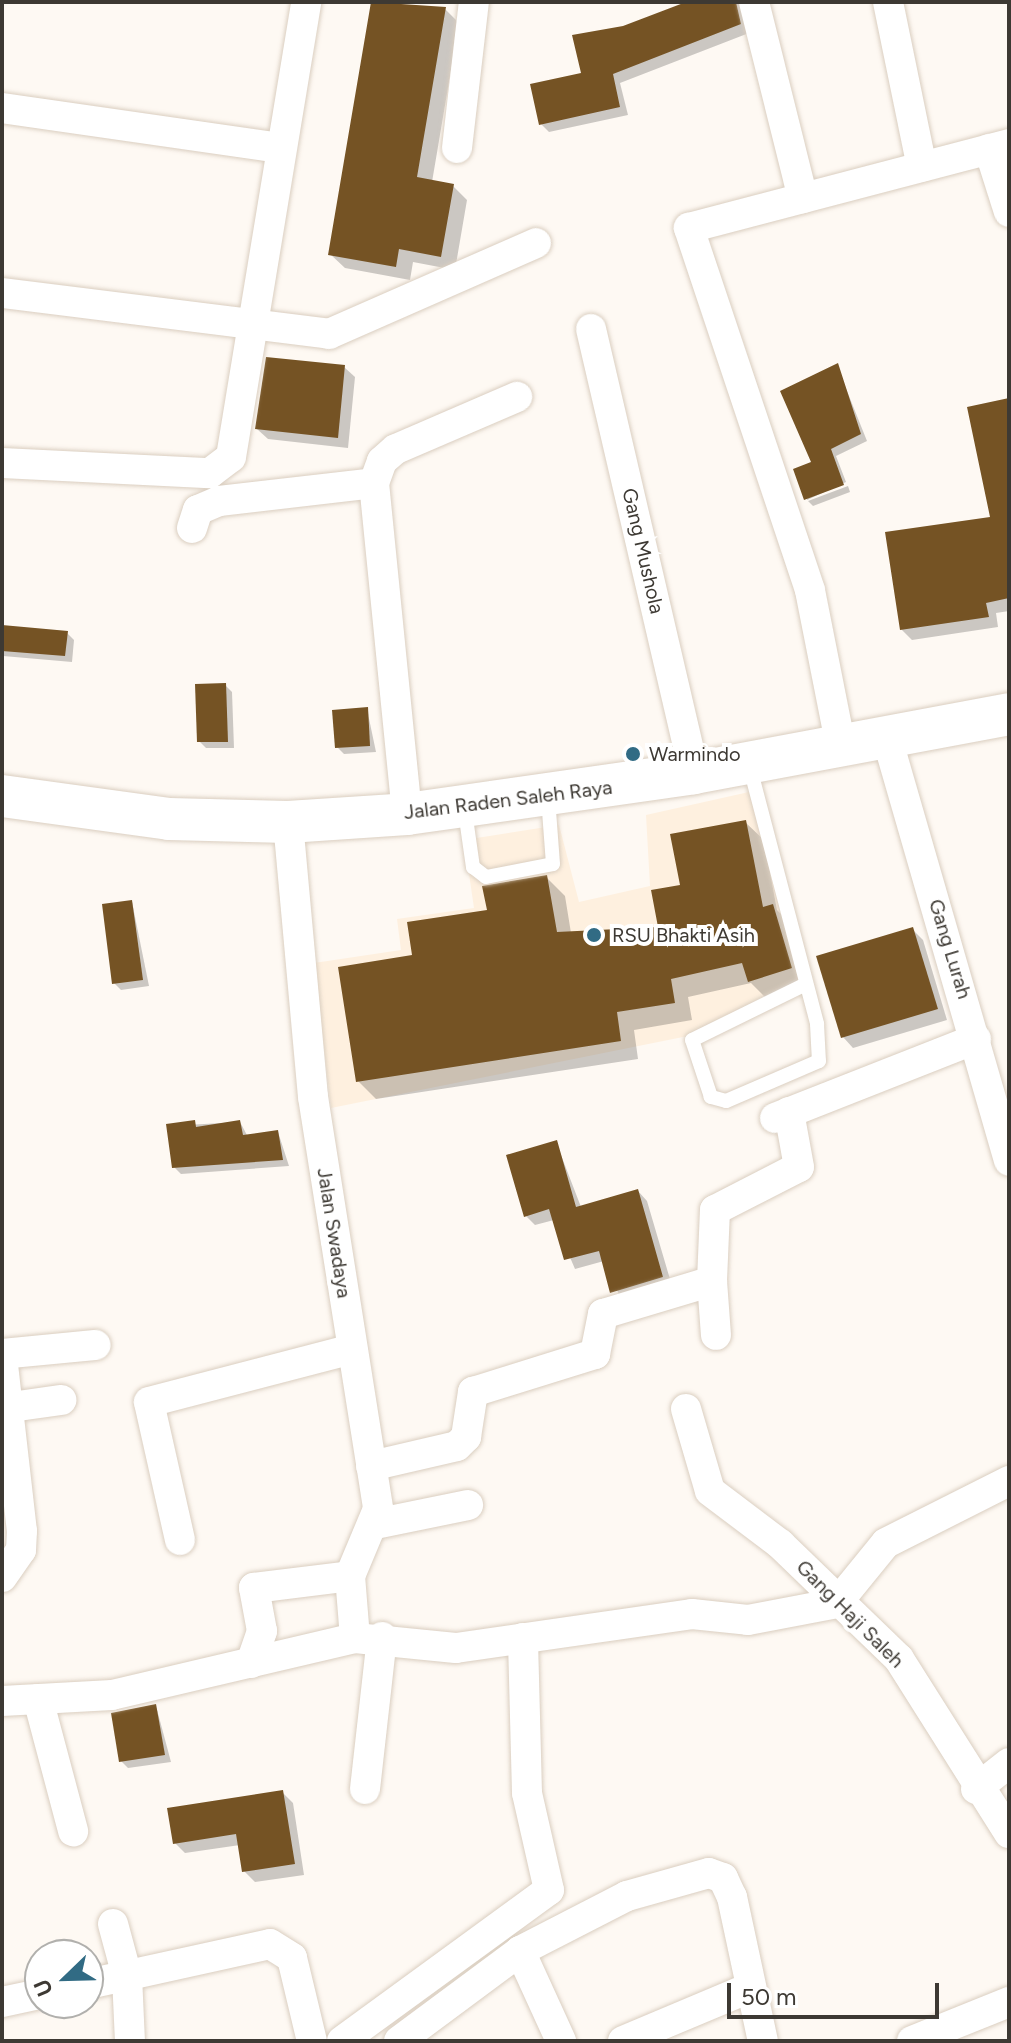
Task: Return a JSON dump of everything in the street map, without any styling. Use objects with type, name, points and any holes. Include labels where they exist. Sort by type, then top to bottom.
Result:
[{"type":"main road","name":"Jalan Raden Saleh Raya","points":[[2,796],[169,819],[288,822],[407,814],[548,797],[694,773],[1009,714]]},
{"type":"street","points":[[2,463],[210,473],[231,457],[250,325],[306,2]]},
{"type":"street","points":[[457,148],[474,2]]},
{"type":"street","points":[[754,2],[803,198]]},
{"type":"street","points":[[888,2],[922,167]]},
{"type":"street","points":[[2,108],[280,148]]},
{"type":"street","points":[[841,747],[810,590],[689,228],[999,147],[1009,212]]},
{"type":"street","points":[[2,293],[250,325],[345,330],[536,243]]},
{"type":"street","name":"Gang Mushola","points":[[591,329],[694,773]]},
{"type":"street","points":[[407,814],[374,483],[382,461],[396,449],[517,397]]},
{"type":"street","points":[[192,528],[198,510],[219,501],[374,483]]},
{"type":"street","name":"Gang Lurah","points":[[887,738],[1009,1161]]},
{"type":"street","name":"Jalan Swadaya","points":[[288,822],[313,1097],[371,1466],[375,1524],[350,1576]]},
{"type":"street","points":[[716,1335],[712,1281],[715,1210],[799,1167],[782,1115],[976,1039]]},
{"type":"street","points":[[371,1466],[457,1446],[466,1437],[473,1392],[595,1354],[603,1314],[712,1281]]},
{"type":"street","points":[[2,1577],[21,1550],[22,1531],[4,1408],[2,1355],[96,1345]]},
{"type":"street","points":[[180,1540],[149,1402],[352,1349]]},
{"type":"street","points":[[4,1408],[61,1400]]},
{"type":"street","name":"Gang Haji Saleh","points":[[686,1409],[710,1491],[780,1544],[837,1603],[899,1659],[976,1789],[1009,1833]]},
{"type":"street","points":[[2,1701],[112,1695],[368,1638],[456,1648],[692,1614],[748,1620],[837,1603],[886,1543],[1009,1481]]},
{"type":"street","points":[[375,1524],[468,1505]]},
{"type":"street","points":[[251,1663],[262,1631],[254,1588],[350,1576],[368,1638],[365,1789]]},
{"type":"street","points":[[342,2041],[549,1890],[525,1778],[523,1638]]},
{"type":"street","points":[[38,1699],[73,1831]]},
{"type":"street","points":[[976,1789],[1009,1763]]},
{"type":"street","points":[[403,2040],[520,1951],[627,1896],[709,1873],[723,1878],[732,1897],[747,1989],[763,2041]]},
{"type":"street","points":[[113,1924],[127,1976],[130,2041]]},
{"type":"street","points":[[104,1981],[270,1944],[292,1958],[312,2041]]},
{"type":"street","points":[[520,1951],[561,2041]]},
{"type":"street","points":[[623,2041],[747,1989]]},
{"type":"street","points":[[2,2002],[24,1997]]},
{"type":"street","points":[[912,2041],[1009,2002]]},
{"type":"lane","points":[[748,764],[806,984],[819,1061],[726,1101],[711,1097],[692,1040],[806,984]]},
{"type":"lane","points":[[465,808],[473,867],[486,877],[553,864],[548,797]]},
{"type":"shaded area","name":"RSU Bhakti Asih","points":[[749,792],[800,977],[688,1036],[331,1108],[314,963],[401,950],[397,919],[474,908],[464,840],[559,825],[579,902],[650,886],[646,815]]},
{"type":"building","points":[[371,2],[446,7],[417,177],[454,184],[441,257],[399,249],[396,267],[328,255]]},
{"type":"building","points":[[686,2],[736,2],[741,24],[613,74],[620,107],[539,125],[530,84],[581,73],[572,35],[623,26]]},
{"type":"building","points":[[266,357],[345,365],[338,438],[255,429]]},
{"type":"building","points":[[838,363],[861,434],[831,449],[844,485],[804,500],[793,469],[811,462],[780,391]]},
{"type":"building","points":[[1009,398],[1009,598],[986,603],[989,617],[900,630],[885,532],[990,517],[967,407]]},
{"type":"building","points":[[2,625],[68,631],[65,656],[2,651]]},
{"type":"building","points":[[226,683],[228,742],[197,742],[195,684]]},
{"type":"building","points":[[368,707],[370,746],[335,748],[332,710]]},
{"type":"building","name":"RSU Bhakti Asih","points":[[746,820],[763,907],[773,904],[792,968],[748,982],[742,963],[671,979],[675,1003],[617,1012],[621,1041],[356,1082],[338,967],[412,955],[407,922],[487,910],[482,886],[547,875],[557,932],[658,927],[651,890],[680,885],[670,834]]},
{"type":"building","points":[[132,900],[143,980],[112,984],[102,904]]},
{"type":"building","points":[[913,927],[938,1009],[841,1038],[816,956]]},
{"type":"building","points":[[195,1120],[196,1127],[240,1120],[243,1135],[278,1130],[283,1160],[172,1168],[166,1124]]},
{"type":"building","points":[[557,1140],[576,1207],[638,1189],[663,1277],[610,1293],[599,1251],[564,1260],[549,1209],[524,1217],[506,1155]]},
{"type":"building","points":[[156,1704],[165,1755],[119,1762],[111,1713]]},
{"type":"building","points":[[283,1790],[295,1864],[242,1872],[236,1834],[173,1844],[167,1808]]},
{"type":"place","name":"Warmindo","points":[[633,754]]},
{"type":"place","name":"RSU Bhakti Asih","points":[[594,935]]}]
